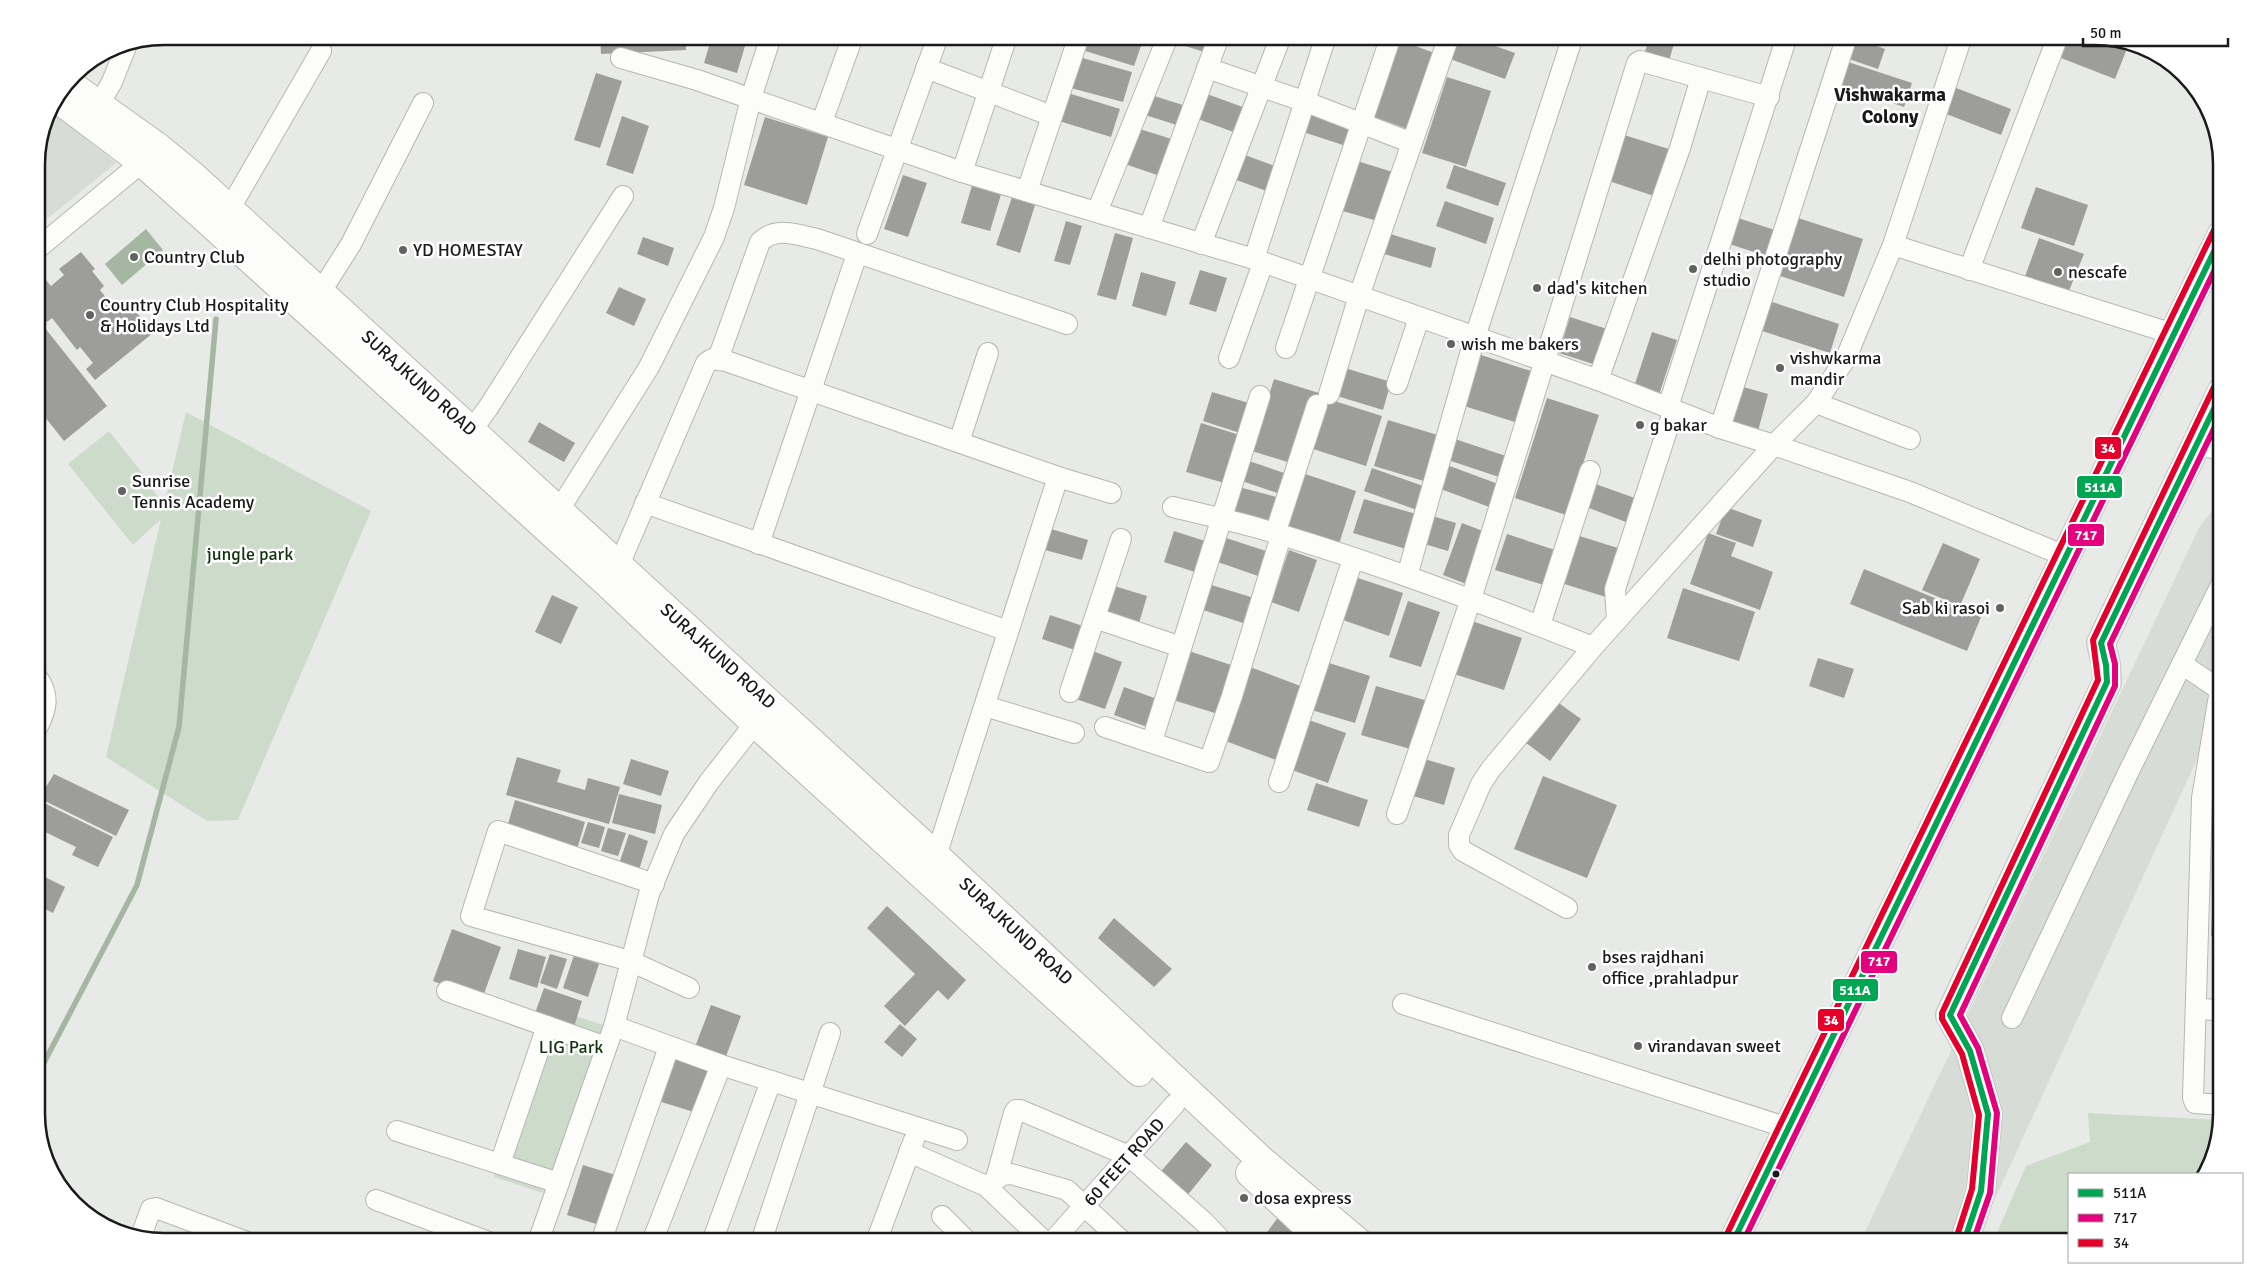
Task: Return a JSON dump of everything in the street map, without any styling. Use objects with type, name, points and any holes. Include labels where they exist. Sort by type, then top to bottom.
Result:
[{"type":"main road","name":"SURAJKUND ROAD","points":[[72,88],[93,113]]},
{"type":"main road","name":"SURAJKUND ROAD","points":[[63,101],[93,113],[229,210],[619,565],[763,713],[1314,1233]]},
{"type":"main road","name":"SURAJKUND ROAD","points":[[151,155],[607,583],[936,856],[1261,1160],[1347,1233]]},
{"type":"main road","points":[[1737,1233],[2213,252]]},
{"type":"main road","points":[[1967,1233],[1981,1191],[1988,1114],[1970,1051],[1950,1015],[2107,682],[2106,665],[2101,643],[2210,445],[2213,430]]},
{"type":"street","points":[[559,510],[649,366],[714,237],[724,208],[751,98],[768,45]]},
{"type":"street","points":[[822,122],[849,45]]},
{"type":"street","points":[[867,234],[896,148],[935,45]]},
{"type":"street","points":[[962,172],[987,91],[1004,45]]},
{"type":"street","points":[[1027,191],[1076,45]]},
{"type":"street","points":[[1098,212],[1164,45]]},
{"type":"street","points":[[1149,228],[1216,45]]},
{"type":"street","points":[[1202,244],[1277,45]]},
{"type":"street","points":[[1230,358],[1323,45]]},
{"type":"street","points":[[1286,348],[1388,45]]},
{"type":"street","points":[[1105,727],[1152,741],[1208,762],[1232,696],[1278,535],[1446,45]]},
{"type":"street","points":[[1407,576],[1475,337],[1570,45]]},
{"type":"street","points":[[1617,620],[1614,589],[1784,45]]},
{"type":"street","points":[[1720,428],[1844,45]]},
{"type":"street","points":[[1567,908],[1463,851],[1459,845],[1459,835],[1481,784],[1491,768],[1593,647],[1774,445],[1816,403],[1850,351],[1893,245],[1959,45]]},
{"type":"street","points":[[1969,270],[2055,45]]},
{"type":"street","points":[[229,210],[321,51]]},
{"type":"street","points":[[93,113],[112,82],[124,52]]},
{"type":"street","points":[[621,58],[698,80],[962,172],[1258,261],[1598,380],[1720,428],[1910,492],[2065,556]]},
{"type":"street","points":[[1397,814],[1471,599],[1546,363],[1637,63],[1640,60],[1769,97]]},
{"type":"street","points":[[926,68],[1052,116]]},
{"type":"street","points":[[1207,68],[1306,102],[1412,143]]},
{"type":"street","points":[[1598,380],[1680,148],[1701,78]]},
{"type":"street","points":[[320,293],[351,244],[423,103]]},
{"type":"street","points":[[45,242],[151,155]]},
{"type":"street","points":[[471,430],[488,408],[623,196]]},
{"type":"street","points":[[718,359],[760,242],[767,235],[782,232],[816,239],[1067,324]]},
{"type":"street","points":[[1893,245],[2173,334]]},
{"type":"street","points":[[759,544],[857,254]]},
{"type":"street","points":[[1397,384],[1419,318]]},
{"type":"street","points":[[960,442],[988,353]]},
{"type":"street","points":[[619,565],[706,363],[712,359],[718,359],[1111,493]]},
{"type":"street","points":[[1152,741],[1260,396]]},
{"type":"street","points":[[1816,403],[1910,440]]},
{"type":"street","points":[[1540,626],[1590,471]]},
{"type":"street","points":[[936,856],[1058,476]]},
{"type":"street","points":[[645,503],[1008,631]]},
{"type":"street","points":[[1173,507],[1278,535],[1407,576],[1593,647]]},
{"type":"street","points":[[1070,692],[1120,539]]},
{"type":"street","points":[[1279,782],[1353,559]]},
{"type":"street","points":[[2012,1018],[2213,601]]},
{"type":"street","points":[[1095,618],[1181,647]]},
{"type":"street","points":[[2182,664],[2213,685]]},
{"type":"street","points":[[45,695],[47,699],[45,711]]},
{"type":"street","points":[[985,706],[1074,733]]},
{"type":"street","points":[[541,1233],[614,1026],[630,961],[654,884],[674,834],[683,817],[763,713]]},
{"type":"street","points":[[2213,735],[2202,798],[2193,1098],[2195,1103],[2213,1104]]},
{"type":"street","points":[[654,884],[498,831],[471,916],[630,961],[688,988]]},
{"type":"street","points":[[447,991],[606,1047]]},
{"type":"street","points":[[1403,1004],[1788,1128]]},
{"type":"street","points":[[2196,1008],[2213,1010]]},
{"type":"street","points":[[500,1164],[547,1026]]},
{"type":"street","points":[[614,1026],[721,1065],[957,1140]]},
{"type":"street","points":[[764,1233],[830,1033]]},
{"type":"street","points":[[606,1233],[669,1047]]},
{"type":"street","points":[[656,1233],[721,1065]]},
{"type":"street","points":[[715,1233],[771,1081]]},
{"type":"street","name":"60 FEET ROAD","points":[[1060,1233],[1176,1104]]},
{"type":"street","points":[[991,1183],[1016,1110],[1129,1156],[1204,1221],[1215,1233]]},
{"type":"street","points":[[879,1233],[919,1127]]},
{"type":"street","points":[[398,1131],[559,1183]]},
{"type":"street","points":[[909,1152],[991,1183],[1037,1233]]},
{"type":"street","points":[[991,1183],[1006,1174],[1011,1174],[1060,1188],[1071,1193],[1114,1233]]},
{"type":"street","points":[[376,1200],[465,1233]]},
{"type":"street","points":[[143,1231],[151,1209],[156,1208],[223,1233]]},
{"type":"street","points":[[942,1216],[959,1233]]},
{"type":"shaded area","points":[[55,115],[116,163],[45,221],[45,156],[47,141]]},
{"type":"shaded area","name":"Country Club","points":[[146,229],[163,250],[122,285],[105,264]]},
{"type":"shaded area","points":[[2213,509],[2213,725],[1979,1233],[1864,1233],[2199,528]]},
{"type":"green space","name":"jungle park","points":[[186,412],[371,511],[238,820],[207,821],[106,757],[161,519],[133,545],[68,464],[109,431],[143,474],[164,506]]},
{"type":"green space","name":"LIG Park","points":[[554,1009],[609,1027],[543,1193],[494,1177]]},
{"type":"green space","points":[[2088,1113],[2213,1120],[2209,1145],[2198,1173],[2068,1173],[2068,1233],[1997,1233],[2026,1166],[2090,1142]]},
{"type":"building","points":[[552,45],[597,45],[597,46]]},
{"type":"building","points":[[600,45],[686,45],[686,50],[601,54]]},
{"type":"building","points":[[709,45],[745,45],[737,73],[704,63]]},
{"type":"building","points":[[1083,45],[1141,45],[1134,66],[1082,50]]},
{"type":"building","points":[[1182,45],[1214,45],[1211,54]]},
{"type":"building","points":[[1394,45],[1412,45],[1440,55],[1413,131],[1369,115]]},
{"type":"building","points":[[1455,45],[1492,45],[1515,53],[1505,79],[1450,59]]},
{"type":"building","points":[[1647,45],[1674,45],[1668,65],[1643,58]]},
{"type":"building","points":[[1854,45],[1874,45],[1885,49],[1878,69],[1849,59]]},
{"type":"building","points":[[2066,45],[2110,46],[2126,51],[2115,79],[2061,58]]},
{"type":"building","points":[[1079,57],[1132,72],[1123,102],[1071,88]]},
{"type":"building","points":[[1845,61],[1912,83],[1904,107],[1837,84]]},
{"type":"building","points":[[596,73],[622,81],[600,148],[574,140]]},
{"type":"building","points":[[1447,77],[1491,91],[1466,167],[1422,153]]},
{"type":"building","points":[[1951,86],[2011,109],[2001,135],[1941,112]]},
{"type":"building","points":[[1068,93],[1120,109],[1111,137],[1059,121]]},
{"type":"building","points":[[1148,94],[1189,107],[1183,127],[1142,114]]},
{"type":"building","points":[[1207,94],[1248,109],[1239,134],[1198,119]]},
{"type":"building","points":[[1307,111],[1350,126],[1343,145],[1300,131]]},
{"type":"building","points":[[622,116],[649,126],[633,174],[606,165]]},
{"type":"building","points":[[765,117],[828,137],[807,205],[744,185]]},
{"type":"building","points":[[1133,127],[1175,140],[1163,177],[1122,163]]},
{"type":"building","points":[[1621,134],[1675,151],[1660,198],[1606,180]]},
{"type":"building","points":[[1237,152],[1280,168],[1272,193],[1228,177]]},
{"type":"building","points":[[1354,160],[1396,173],[1381,222],[1339,210]]},
{"type":"building","points":[[1454,165],[1506,183],[1498,206],[1446,188]]},
{"type":"building","points":[[903,175],[927,183],[908,237],[884,229]]},
{"type":"building","points":[[973,182],[1002,191],[990,231],[961,223]]},
{"type":"building","points":[[2036,187],[2088,205],[2074,246],[2021,228]]},
{"type":"building","points":[[1012,197],[1035,205],[1020,253],[996,245]]},
{"type":"building","points":[[1445,201],[1494,218],[1486,244],[1436,226]]},
{"type":"building","points":[[1732,216],[1781,232],[1773,258],[1723,242]]},
{"type":"building","points":[[1795,217],[1863,239],[1844,297],[1777,275]]},
{"type":"building","points":[[1066,221],[1082,226],[1070,265],[1054,261]]},
{"type":"building","points":[[1115,233],[1133,238],[1116,300],[1097,295]]},
{"type":"building","points":[[1387,233],[1436,248],[1431,268],[1381,253]]},
{"type":"building","points":[[643,237],[674,248],[668,266],[637,254]]},
{"type":"building","points":[[2039,238],[2084,254],[2066,298],[2023,282]]},
{"type":"building","name":"Country Club Hospitality & Holidays Ltd","points":[[81,252],[95,269],[92,271],[104,286],[100,290],[118,313],[130,304],[153,333],[95,380],[86,369],[93,363],[80,347],[77,350],[52,318],[47,322],[45,319],[45,281],[51,286],[64,275],[59,269]]},
{"type":"building","points":[[1200,270],[1227,278],[1216,312],[1189,304]]},
{"type":"building","points":[[1141,272],[1176,282],[1166,316],[1132,306]]},
{"type":"building","points":[[619,287],[646,299],[634,326],[606,313]]},
{"type":"building","points":[[1769,301],[1839,324],[1830,353],[1759,330]]},
{"type":"building","points":[[1570,317],[1607,329],[1596,365],[1559,353]]},
{"type":"building","name":"Country Club Hospitality & Holidays Ltd","points":[[45,328],[107,406],[64,441],[45,417]]},
{"type":"building","points":[[1652,332],[1677,340],[1659,395],[1634,387]]},
{"type":"building","points":[[1481,355],[1534,372],[1518,423],[1464,406]]},
{"type":"building","points":[[1345,368],[1391,382],[1383,410],[1337,396]]},
{"type":"building","points":[[1274,379],[1319,393],[1297,465],[1252,451]]},
{"type":"building","points":[[1740,386],[1768,394],[1758,431],[1730,423]]},
{"type":"building","points":[[1212,392],[1252,404],[1243,434],[1203,421]]},
{"type":"building","points":[[1547,398],[1599,415],[1566,515],[1515,498]]},
{"type":"building","points":[[1328,399],[1382,416],[1366,466],[1313,449]]},
{"type":"building","points":[[1388,420],[1441,436],[1427,482],[1374,466]]},
{"type":"building","points":[[539,422],[575,443],[564,462],[528,442]]},
{"type":"building","points":[[1201,423],[1243,436],[1228,484],[1186,472]]},
{"type":"building","points":[[1452,438],[1509,457],[1502,478],[1445,459]]},
{"type":"building","points":[[1246,460],[1293,476],[1286,496],[1239,480]]},
{"type":"building","points":[[1447,465],[1501,485],[1492,508],[1438,488]]},
{"type":"building","points":[[1372,468],[1426,487],[1417,510],[1364,491]]},
{"type":"building","points":[[1302,473],[1356,491],[1339,544],[1284,525]]},
{"type":"building","points":[[1590,482],[1643,501],[1634,525],[1581,505]]},
{"type":"building","points":[[1235,486],[1284,499],[1277,526],[1228,512]]},
{"type":"building","points":[[1364,499],[1416,514],[1406,549],[1353,533]]},
{"type":"building","points":[[1726,507],[1762,520],[1753,547],[1716,534]]},
{"type":"building","points":[[1429,515],[1456,523],[1448,551],[1421,543]]},
{"type":"building","points":[[1462,523],[1488,533],[1469,585],[1443,575]]},
{"type":"building","points":[[1051,529],[1088,540],[1082,560],[1045,550]]},
{"type":"building","points":[[1174,531],[1208,542],[1198,573],[1164,562]]},
{"type":"building","points":[[1570,533],[1624,550],[1609,598],[1555,581]]},
{"type":"building","points":[[1708,533],[1736,543],[1731,556],[1773,572],[1760,610],[1690,584]]},
{"type":"building","points":[[1507,534],[1558,551],[1547,586],[1495,570]]},
{"type":"building","points":[[1220,536],[1269,552],[1261,577],[1212,560]]},
{"type":"building","points":[[1943,543],[1980,559],[1960,606],[1922,590]]},
{"type":"building","points":[[1289,550],[1317,560],[1299,612],[1271,602]]},
{"type":"building","points":[[1864,569],[1981,617],[1967,651],[1850,604]]},
{"type":"building","points":[[1352,576],[1403,593],[1389,636],[1337,618]]},
{"type":"building","points":[[1208,584],[1251,597],[1243,623],[1200,609]]},
{"type":"building","points":[[1111,585],[1147,596],[1137,630],[1101,619]]},
{"type":"building","points":[[1683,588],[1755,612],[1739,661],[1667,638]]},
{"type":"building","points":[[552,595],[578,607],[561,644],[535,632]]},
{"type":"building","points":[[1408,601],[1440,612],[1421,667],[1389,657]]},
{"type":"building","points":[[1050,615],[1083,626],[1075,650],[1042,639]]},
{"type":"building","points":[[1469,620],[1522,638],[1504,690],[1451,673]]},
{"type":"building","points":[[1090,650],[1122,662],[1105,709],[1073,698]]},
{"type":"building","points":[[1189,651],[1234,666],[1218,714],[1173,700]]},
{"type":"building","points":[[1818,658],[1854,669],[1844,698],[1809,686]]},
{"type":"building","points":[[1323,661],[1370,676],[1355,723],[1308,709]]},
{"type":"building","points":[[1250,667],[1303,687],[1276,760],[1223,740]]},
{"type":"building","points":[[1376,686],[1428,701],[1414,750],[1361,735]]},
{"type":"building","points":[[1124,687],[1160,700],[1150,728],[1114,715]]},
{"type":"building","points":[[1556,701],[1581,719],[1550,761],[1525,742]]},
{"type":"building","points":[[1306,719],[1346,733],[1328,783],[1289,769]]},
{"type":"building","points":[[517,757],[561,770],[557,782],[585,790],[588,778],[620,787],[609,824],[506,795]]},
{"type":"building","points":[[1421,758],[1455,768],[1444,805],[1410,795]]},
{"type":"building","points":[[631,759],[669,771],[661,796],[623,784]]},
{"type":"building","points":[[54,774],[129,810],[116,836],[45,801],[45,788]]},
{"type":"building","points":[[1543,776],[1617,805],[1587,878],[1514,849]]},
{"type":"building","points":[[1316,783],[1368,800],[1359,827],[1307,810]]},
{"type":"building","points":[[619,794],[662,805],[655,834],[612,823]]},
{"type":"building","points":[[515,800],[585,822],[576,853],[506,831]]},
{"type":"building","points":[[45,803],[113,837],[98,867],[72,855],[76,847],[45,832]]},
{"type":"building","points":[[588,822],[605,827],[599,848],[581,843]]},
{"type":"building","points":[[608,828],[626,833],[618,856],[601,851]]},
{"type":"building","points":[[629,834],[648,841],[639,870],[619,864]]},
{"type":"building","points":[[45,877],[65,887],[53,913],[45,909]]},
{"type":"building","points":[[887,906],[966,980],[948,1000],[938,990],[905,1026],[884,1006],[915,974],[867,928]]},
{"type":"building","points":[[2212,915],[2213,915],[2213,936],[2211,936]]},
{"type":"building","points":[[1114,918],[1172,969],[1154,987],[1098,938]]},
{"type":"building","points":[[452,929],[501,947],[482,999],[433,981]]},
{"type":"building","points":[[518,949],[546,957],[537,988],[509,979]]},
{"type":"building","points":[[550,954],[567,959],[557,989],[540,983]]},
{"type":"building","points":[[574,955],[599,964],[588,997],[563,988]]},
{"type":"building","points":[[544,988],[582,1001],[573,1030],[534,1016]]},
{"type":"building","points":[[711,1005],[741,1016],[725,1059],[695,1047]]},
{"type":"building","points":[[900,1024],[917,1039],[902,1057],[884,1042]]},
{"type":"building","points":[[670,1053],[711,1066],[697,1113],[655,1100]]},
{"type":"building","points":[[1186,1142],[1212,1165],[1186,1197],[1158,1175]]},
{"type":"building","points":[[583,1165],[622,1177],[606,1227],[567,1215]]},
{"type":"building","points":[[1279,1216],[1302,1233],[1267,1233]]},
{"type":"waterway","points":[[45,1061],[137,885],[179,727],[216,319]]},
{"type":"transit line","name":"34","points":[[1727,1233],[2213,232]]},
{"type":"transit line","name":"511A","points":[[1737,1233],[2213,254]]},
{"type":"transit line","name":"717","points":[[1747,1233],[2213,274]]},
{"type":"transit line","name":"34","points":[[1958,1233],[1972,1189],[1979,1115],[1962,1054],[1942,1019],[1942,1013],[2098,680],[2093,640],[2213,389]]},
{"type":"transit line","name":"511A","points":[[1967,1233],[1981,1191],[1988,1114],[1970,1051],[1950,1015],[2107,682],[2106,665],[2101,643],[2213,411]]},
{"type":"transit line","name":"717","points":[[1976,1233],[1990,1193],[1997,1113],[1978,1048],[1960,1015],[2115,686],[2115,664],[2110,644],[2213,431]]},
{"type":"place","name":"YD HOMESTAY","points":[[403,250]]},
{"type":"place","name":"Country Club","points":[[134,257]]},
{"type":"place","name":"delhi photography studio","points":[[1693,269]]},
{"type":"place","name":"nescafe","points":[[2058,272]]},
{"type":"place","name":"dad's kitchen","points":[[1537,288]]},
{"type":"place","name":"Country Club Hospitality & Holidays Ltd","points":[[90,315]]},
{"type":"place","name":"wish me bakers","points":[[1451,344]]},
{"type":"place","name":"vishwkarma mandir","points":[[1780,368]]},
{"type":"place","name":"g bakar","points":[[1640,425]]},
{"type":"place","name":"Sunrise Tennis Academy","points":[[122,491]]},
{"type":"place","name":"Sab ki rasoi","points":[[2000,608]]},
{"type":"place","name":"bses rajdhani office ,prahladpur","points":[[1592,967]]},
{"type":"place","name":"virandavan sweet","points":[[1638,1046]]},
{"type":"place","name":"dosa express","points":[[1244,1198]]},
{"type":"district","name":"Vishwakarma Colony","points":[[1890,106]]}]
